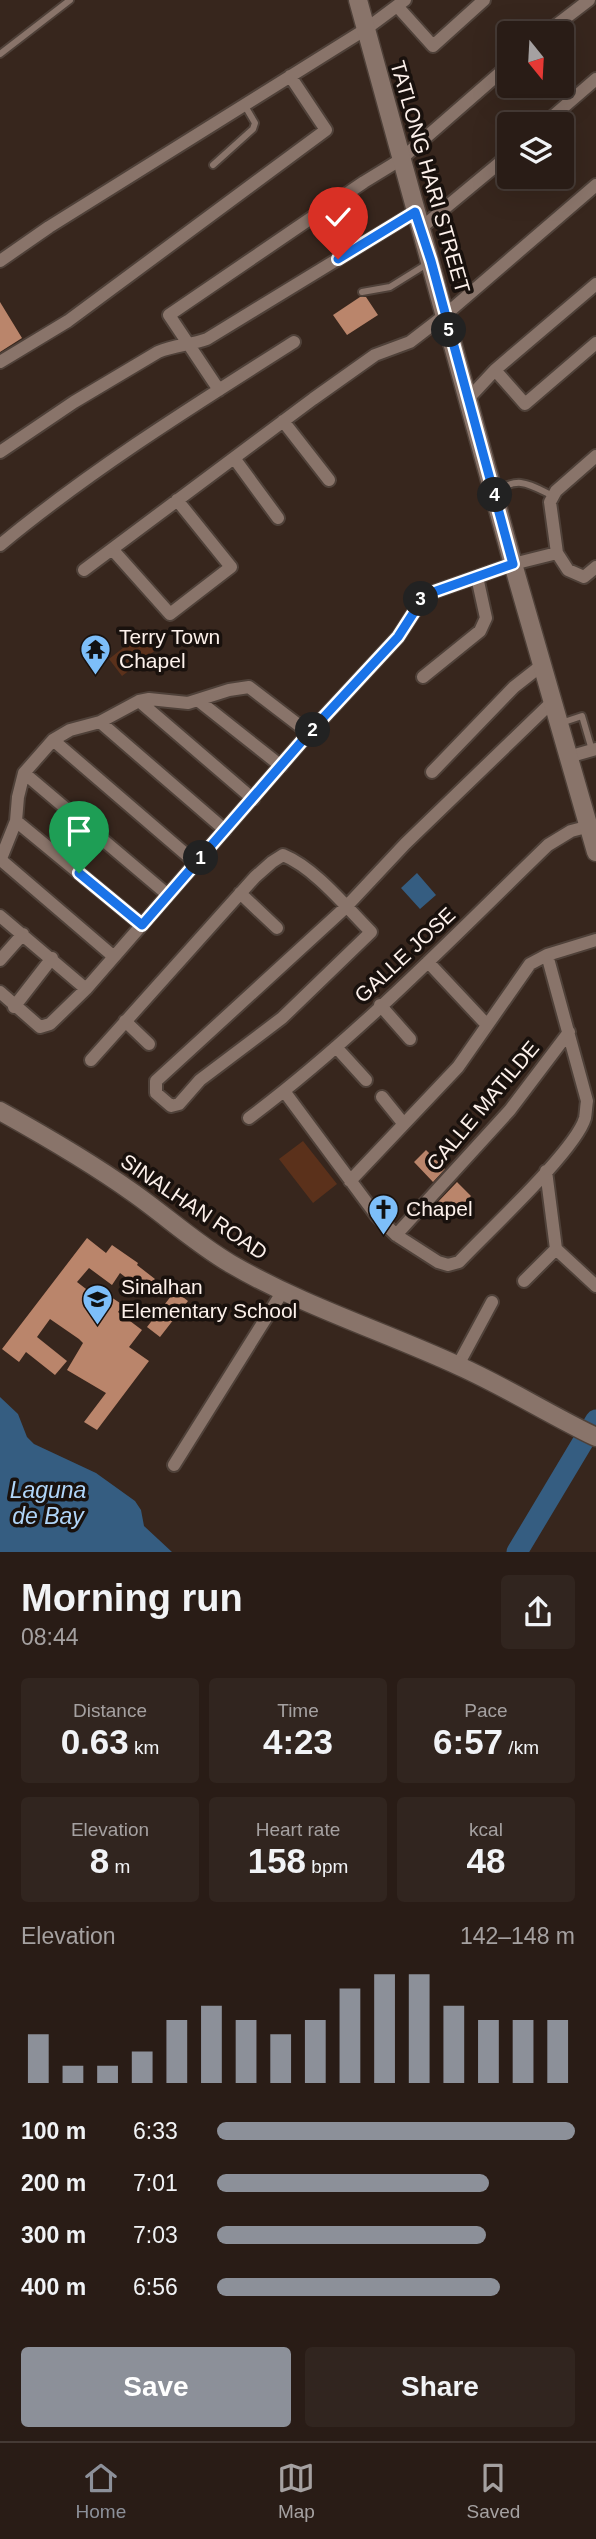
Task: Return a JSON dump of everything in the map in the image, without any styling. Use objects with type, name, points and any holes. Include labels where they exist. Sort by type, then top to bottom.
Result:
[{"type":"street","name":"TATLONG HARI STREET","points":[[358,0],[400,160],[431,261],[513,564],[596,852]]},
{"type":"street","points":[[0,261],[49,227],[366,29],[401,3],[433,46],[484,0]]},
{"type":"street","points":[[562,21],[589,0]]},
{"type":"street","points":[[219,390],[169,316],[400,160],[497,75]]},
{"type":"street","points":[[0,362],[68,321],[326,130],[290,76]]},
{"type":"street","points":[[558,112],[596,79]]},
{"type":"street","points":[[0,452],[75,402],[158,352],[207,339],[418,220],[497,164]]},
{"type":"street","points":[[84,570],[375,355],[410,342],[596,185]]},
{"type":"street","points":[[468,399],[495,370],[596,284]]},
{"type":"street","points":[[0,545],[78,485],[294,342]]},
{"type":"street","points":[[495,370],[525,404],[596,343]]},
{"type":"street","points":[[283,421],[329,480]]},
{"type":"street","points":[[596,456],[556,491],[551,502],[557,553],[568,570],[583,577],[596,567]]},
{"type":"street","points":[[234,458],[278,518]]},
{"type":"street","points":[[112,549],[170,614],[231,567],[177,500]]},
{"type":"street","points":[[0,992],[40,1027],[50,1024],[86,989],[309,733],[398,637],[425,595],[513,564],[557,553]]},
{"type":"street","points":[[424,677],[485,624],[477,577]]},
{"type":"street","points":[[432,772],[514,687],[542,665]]},
{"type":"street","points":[[113,956],[0,860],[16,821],[24,773],[53,740],[70,730],[100,722],[139,701],[149,699],[188,703],[229,690],[249,687],[309,733]]},
{"type":"street","points":[[139,701],[253,799]]},
{"type":"street","points":[[199,701],[281,766]]},
{"type":"street","points":[[91,1059],[272,862],[283,855],[298,861],[346,907],[371,932],[282,1018],[200,1080],[179,1104],[171,1106],[163,1101],[156,1093],[156,1081],[346,907],[405,844],[553,701]]},
{"type":"street","points":[[100,722],[225,830]]},
{"type":"street","points":[[53,740],[196,863]]},
{"type":"street","points":[[568,757],[594,749]]},
{"type":"street","points":[[24,773],[168,895]]},
{"type":"street","points":[[16,821],[142,925]]},
{"type":"street","name":"GALLE JOSE","points":[[249,1118],[336,1047],[548,845],[571,831],[590,826]]},
{"type":"street","points":[[240,894],[277,928]]},
{"type":"street","points":[[0,916],[86,989]]},
{"type":"street","points":[[0,960],[23,934]]},
{"type":"street","points":[[350,1181],[402,1123],[458,1067],[530,964],[547,955],[596,940]]},
{"type":"street","points":[[284,1091],[376,1215],[396,1235],[438,1262],[448,1265],[459,1262],[546,1171],[571,1142],[585,1119],[587,1101],[547,955]]},
{"type":"street","points":[[14,1007],[52,958]]},
{"type":"street","points":[[428,962],[487,1025]]},
{"type":"street","points":[[380,1005],[410,1039]]},
{"type":"street","points":[[125,1021],[149,1044]]},
{"type":"street","name":"CALLE MATILDE","points":[[396,1235],[510,1110],[569,1032]]},
{"type":"street","points":[[336,1047],[366,1080]]},
{"type":"street","points":[[382,1097],[402,1123]]},
{"type":"street","name":"SINALHAN ROAD","points":[[0,1111],[128,1188],[209,1250],[283,1291],[458,1365],[525,1397],[591,1434]]},
{"type":"street","points":[[546,1171],[556,1249],[596,1286]]},
{"type":"street","points":[[524,1281],[556,1249]]},
{"type":"street","points":[[174,1465],[283,1291]]},
{"type":"street","points":[[458,1365],[492,1302]]},
{"type":"lane","points":[[0,54],[70,0]]},
{"type":"lane","points":[[212,165],[253,129],[255,123],[244,104]]},
{"type":"lane","points":[[362,292],[399,283],[431,261]]},
{"type":"lane","points":[[494,493],[507,484],[516,482],[553,496]]},
{"type":"lane","points":[[559,723],[582,716],[594,749]]},
{"type":"shaded area","points":[[147,629],[161,646],[122,676],[109,659]]},
{"type":"shaded area","points":[[303,1141],[337,1184],[313,1203],[279,1159]]},
{"type":"water","points":[[417,873],[436,895],[420,909],[401,888]]},
{"type":"water","name":"Laguna de Bay","points":[[0,1397],[18,1414],[27,1437],[34,1444],[96,1473],[135,1501],[141,1510],[144,1526],[172,1552],[0,1552]]},
{"type":"building","points":[[360,297],[366,297],[378,315],[347,335],[333,315]]},
{"type":"building","points":[[0,302],[22,338],[0,352]]},
{"type":"building","points":[[426,1150],[445,1169],[433,1182],[414,1162]]},
{"type":"building","points":[[457,1182],[471,1196],[451,1217],[437,1203]]},
{"type":"building","points":[[87,1238],[106,1253],[112,1245],[155,1279],[145,1292],[120,1273],[112,1285],[89,1268],[77,1282],[103,1302],[108,1295],[123,1305],[118,1312],[142,1330],[129,1347],[149,1361],[97,1430],[84,1422],[106,1393],[67,1370],[83,1343],[79,1339],[50,1319],[37,1337],[67,1361],[55,1375],[26,1352],[19,1362],[2,1349]]},
{"type":"building","points":[[175,1291],[188,1301],[160,1337],[147,1327]]},
{"type":"waterway","points":[[517,1552],[596,1420]]},
{"type":"place","name":"Terry Town Chapel","points":[[96,676]]},
{"type":"place","name":"Chapel","points":[[383,1236]]},
{"type":"place","name":"Sinalhan Elementary School","points":[[98,1326]]},
{"type":"route","points":[[79,873],[142,925],[309,733],[398,637],[425,595],[513,564],[431,261],[415,212],[338,259]]}]
